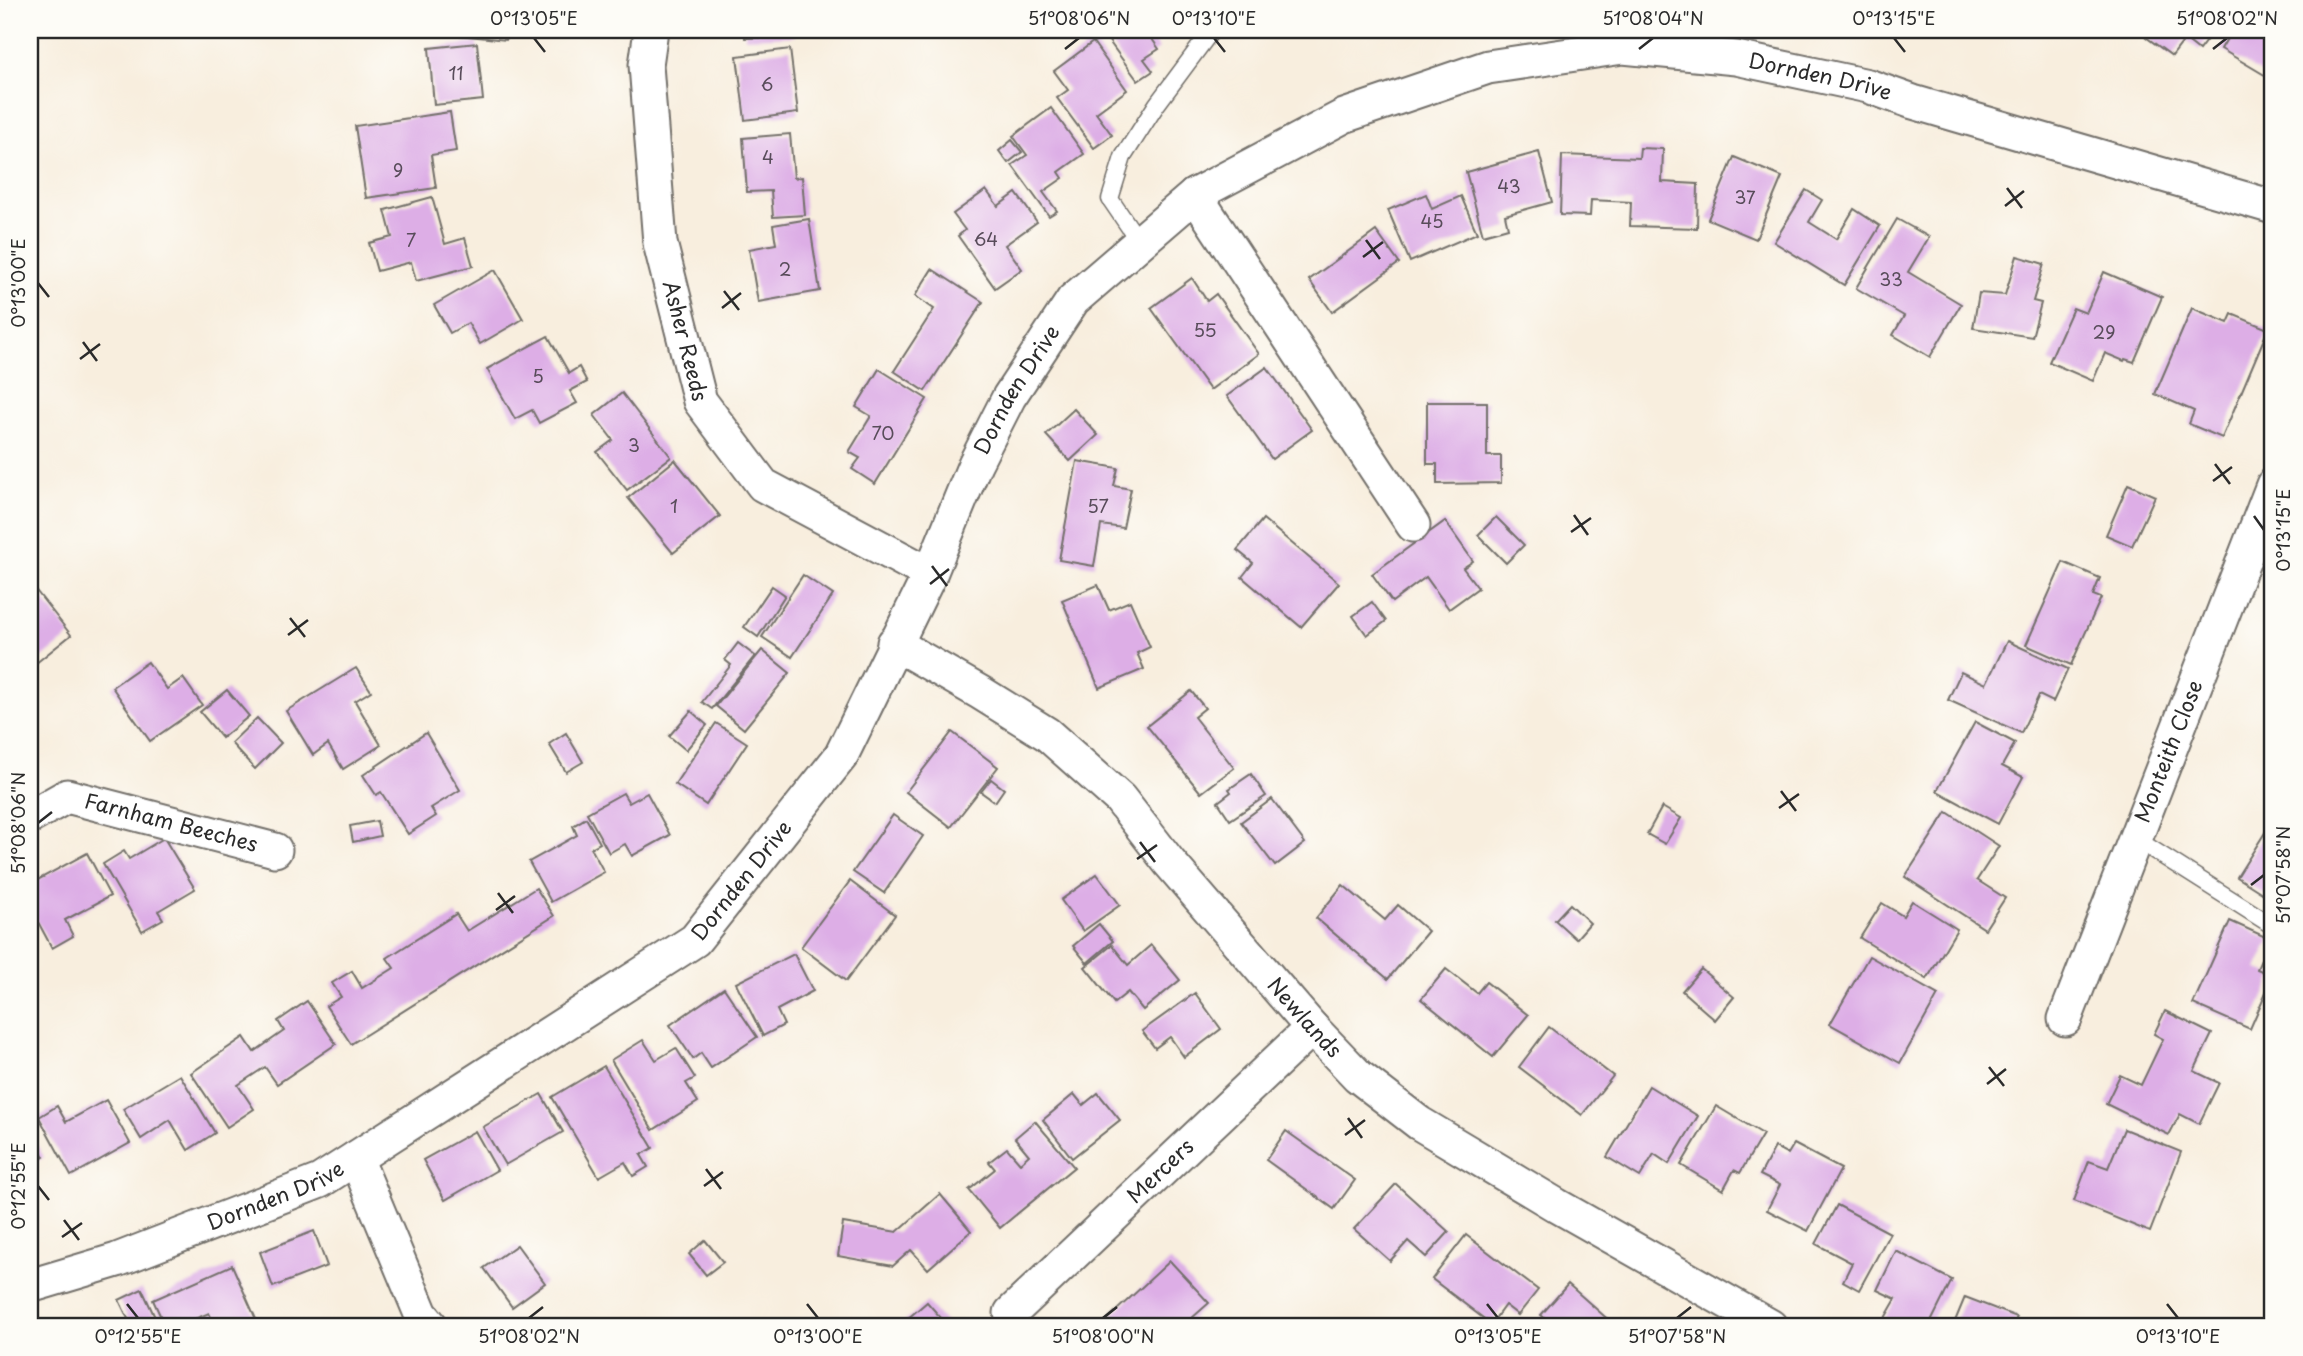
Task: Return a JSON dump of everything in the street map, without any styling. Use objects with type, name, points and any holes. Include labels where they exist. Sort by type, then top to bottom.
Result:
[{"type":"street","name":"Asher Reeds","points":[[650,30],[646,65],[660,243],[700,401],[763,485],[930,574]]},
{"type":"street","name":"Dornden Drive","points":[[30,1286],[117,1260],[320,1181],[695,940],[841,756],[930,574],[975,464],[1009,397],[1073,300],[1195,195],[1343,116],[1488,67],[1623,47],[1736,58],[1868,86],[1913,102],[2273,207]]},
{"type":"street","points":[[1195,195],[1413,525]]},
{"type":"street","name":"Monteith Close","points":[[2065,1019],[2273,485]]},
{"type":"street","name":"Newlands","points":[[894,643],[1047,734],[1119,799],[1169,862],[1312,1028],[1358,1076],[1419,1123],[1556,1205],[1770,1326]]},
{"type":"street","name":"Farnham Beeches","points":[[30,817],[67,796],[275,850]]},
{"type":"street","name":"Mercers","points":[[1011,1313],[1312,1028]]},
{"type":"street","points":[[356,1158],[421,1314],[431,1326]]},
{"type":"lane","points":[[1140,243],[1110,199],[1123,157],[1157,104],[1212,30]]},
{"type":"lane","points":[[2136,839],[2273,926]]},
{"type":"building","points":[[439,30],[508,30],[506,40],[438,33]]},
{"type":"building","points":[[745,30],[795,30],[795,36],[745,38]]},
{"type":"building","points":[[1107,30],[1165,30],[1152,39],[1159,49],[1144,59],[1153,71],[1138,81],[1103,33]]},
{"type":"building","points":[[2152,30],[2214,30],[2199,50],[2185,39],[2172,56],[2146,37]]},
{"type":"building","points":[[2232,30],[2273,30],[2273,80],[2221,49]]},
{"type":"building","points":[[1093,42],[1127,90],[1096,113],[1112,135],[1094,148],[1057,98],[1068,90],[1054,71]]},
{"type":"building","points":[[477,43],[483,100],[434,105],[429,48]]},
{"type":"building","points":[[790,49],[798,113],[745,120],[737,56]]},
{"type":"building","points":[[1051,108],[1084,154],[1059,172],[1063,178],[1043,192],[1057,211],[1049,216],[1012,165],[1027,155],[1013,136]]},
{"type":"building","points":[[450,112],[456,151],[431,155],[436,188],[366,198],[355,126]]},
{"type":"building","points":[[790,134],[794,178],[802,177],[805,215],[773,217],[771,191],[747,192],[743,138]]},
{"type":"building","points":[[1012,140],[1022,152],[1008,163],[999,151]]},
{"type":"building","points":[[1640,148],[1663,149],[1662,182],[1698,184],[1697,228],[1630,226],[1631,202],[1591,200],[1590,216],[1560,215],[1562,155],[1639,158]]},
{"type":"building","points":[[1539,152],[1552,202],[1505,215],[1508,228],[1483,235],[1466,172]]},
{"type":"building","points":[[1734,157],[1782,177],[1756,239],[1708,219]]},
{"type":"building","points":[[986,190],[998,206],[1016,193],[1037,222],[1005,245],[1022,269],[995,288],[958,236],[965,230],[953,214]]},
{"type":"building","points":[[1806,190],[1822,200],[1809,222],[1836,239],[1854,209],[1880,226],[1844,285],[1774,242]]},
{"type":"building","points":[[1426,194],[1432,209],[1461,196],[1477,233],[1410,262],[1388,210]]},
{"type":"building","points":[[432,197],[445,244],[465,238],[473,266],[416,281],[411,262],[377,271],[369,243],[392,237],[385,210]]},
{"type":"building","points":[[809,219],[820,291],[758,302],[749,249],[776,244],[773,225]]},
{"type":"building","points":[[1897,219],[1929,237],[1908,272],[1961,304],[1930,357],[1893,335],[1904,316],[1856,288]]},
{"type":"building","points":[[1376,231],[1399,263],[1332,312],[1309,280]]},
{"type":"building","points":[[2017,256],[2044,264],[2033,301],[2041,303],[2032,337],[1973,328],[1979,293],[2005,295]]},
{"type":"building","points":[[932,269],[983,302],[925,391],[894,371],[934,309],[915,296]]},
{"type":"building","points":[[495,270],[523,319],[480,344],[468,323],[450,333],[434,305]]},
{"type":"building","points":[[2104,272],[2162,297],[2134,362],[2105,353],[2093,381],[2049,362],[2073,308],[2086,313]]},
{"type":"building","points":[[1192,278],[1207,301],[1216,294],[1259,354],[1210,390],[1151,308]]},
{"type":"building","points":[[2192,308],[2228,323],[2232,314],[2268,329],[2222,438],[2189,424],[2194,411],[2155,394]]},
{"type":"building","points":[[548,336],[569,373],[579,367],[587,382],[570,391],[577,403],[539,423],[532,410],[515,419],[487,369]]},
{"type":"building","points":[[1267,367],[1312,430],[1272,459],[1227,396]]},
{"type":"building","points":[[879,369],[927,399],[875,484],[852,469],[860,458],[849,452],[871,416],[856,407]]},
{"type":"building","points":[[622,393],[671,457],[627,490],[597,452],[613,440],[594,415]]},
{"type":"building","points":[[1427,402],[1487,402],[1487,456],[1501,456],[1501,483],[1437,484],[1437,464],[1427,464]]},
{"type":"building","points":[[1074,409],[1098,435],[1070,461],[1046,435]]},
{"type":"building","points":[[675,460],[720,516],[673,553],[628,498]]},
{"type":"building","points":[[1077,461],[1118,468],[1114,486],[1131,489],[1123,528],[1101,525],[1094,566],[1059,560]]},
{"type":"building","points":[[2128,484],[2155,496],[2132,546],[2106,535]]},
{"type":"building","points":[[1496,517],[1524,545],[1506,563],[1478,535]]},
{"type":"building","points":[[1263,519],[1339,583],[1301,627],[1242,577],[1253,563],[1237,550]]},
{"type":"building","points":[[1445,521],[1473,561],[1463,568],[1478,588],[1449,609],[1426,577],[1392,602],[1372,574]]},
{"type":"building","points":[[2063,562],[2100,578],[2093,595],[2101,598],[2071,665],[2026,645]]},
{"type":"building","points":[[803,575],[833,595],[792,657],[762,637]]},
{"type":"building","points":[[30,583],[71,635],[30,668]]},
{"type":"building","points":[[1098,585],[1109,610],[1130,601],[1150,647],[1137,653],[1144,669],[1099,688],[1062,600]]},
{"type":"building","points":[[772,586],[785,595],[758,637],[744,627]]},
{"type":"building","points":[[1372,602],[1386,621],[1367,635],[1353,616]]},
{"type":"building","points":[[2007,641],[2068,669],[2053,702],[2039,695],[2021,733],[1948,700],[1961,672],[1986,684]]},
{"type":"building","points":[[738,643],[755,656],[712,709],[702,702],[731,665],[725,660]]},
{"type":"building","points":[[762,650],[790,673],[744,729],[716,706]]},
{"type":"building","points":[[148,662],[167,689],[183,678],[202,705],[150,741],[112,687]]},
{"type":"building","points":[[356,668],[371,691],[355,701],[381,745],[343,769],[328,744],[313,755],[286,711]]},
{"type":"building","points":[[227,690],[249,716],[222,738],[200,712]]},
{"type":"building","points":[[1191,691],[1205,708],[1194,717],[1234,768],[1201,793],[1147,726]]},
{"type":"building","points":[[691,711],[707,725],[686,750],[669,736]]},
{"type":"building","points":[[257,718],[281,743],[255,769],[231,743]]},
{"type":"building","points":[[1975,722],[2015,743],[2002,766],[2023,777],[1998,824],[1937,791]]},
{"type":"building","points":[[716,723],[747,743],[706,805],[675,784]]},
{"type":"building","points":[[952,732],[998,767],[951,827],[906,792]]},
{"type":"building","points":[[426,733],[460,790],[431,808],[436,816],[408,834],[381,792],[376,795],[363,775]]},
{"type":"building","points":[[566,733],[583,762],[566,772],[549,744]]},
{"type":"building","points":[[1251,774],[1266,796],[1230,820],[1218,802],[1231,792],[1229,789]]},
{"type":"building","points":[[991,779],[1004,789],[995,802],[981,792]]},
{"type":"building","points":[[623,793],[629,803],[647,793],[670,835],[632,856],[625,844],[609,853],[587,813]]},
{"type":"building","points":[[1272,799],[1305,843],[1275,866],[1241,822]]},
{"type":"building","points":[[1662,807],[1681,818],[1665,844],[1647,834]]},
{"type":"building","points":[[1947,812],[1999,846],[1977,880],[2005,898],[1985,929],[1905,877]]},
{"type":"building","points":[[893,815],[923,836],[884,893],[853,872]]},
{"type":"building","points":[[586,818],[600,843],[591,848],[604,872],[551,902],[529,862],[577,835],[573,826]]},
{"type":"building","points":[[377,821],[380,836],[353,842],[350,826]]},
{"type":"building","points":[[2271,823],[2273,824],[2273,900],[2237,877]]},
{"type":"building","points":[[164,838],[195,889],[158,911],[163,919],[142,931],[103,864],[124,851],[129,859]]},
{"type":"building","points":[[87,853],[110,896],[65,920],[73,936],[52,948],[30,907],[30,884]]},
{"type":"building","points":[[1097,874],[1120,905],[1083,931],[1061,900]]},
{"type":"building","points":[[850,881],[895,915],[846,981],[801,947]]},
{"type":"building","points":[[1343,885],[1385,920],[1398,905],[1428,931],[1388,979],[1316,918]]},
{"type":"building","points":[[536,888],[554,916],[351,1044],[326,1006],[341,997],[332,983],[352,971],[362,988],[394,968],[387,958],[456,914],[467,931]]},
{"type":"building","points":[[1912,901],[1957,929],[1927,979],[1860,938],[1882,903],[1903,916]]},
{"type":"building","points":[[1570,904],[1590,923],[1576,939],[1555,920]]},
{"type":"building","points":[[2230,921],[2270,939],[2257,969],[2273,976],[2250,1029],[2193,1004]]},
{"type":"building","points":[[1099,924],[1113,941],[1087,963],[1073,946]]},
{"type":"building","points":[[1112,945],[1128,965],[1151,945],[1180,980],[1143,1010],[1128,992],[1114,1003],[1085,967]]},
{"type":"building","points":[[794,954],[813,991],[777,1010],[784,1025],[763,1036],[736,983]]},
{"type":"building","points":[[1869,956],[1938,995],[1900,1063],[1830,1024]]},
{"type":"building","points":[[1446,969],[1477,993],[1486,982],[1528,1015],[1493,1057],[1421,999]]},
{"type":"building","points":[[1701,969],[1734,997],[1715,1020],[1682,991]]},
{"type":"building","points":[[724,988],[757,1037],[711,1068],[701,1053],[693,1059],[670,1025]]},
{"type":"building","points":[[1195,993],[1221,1029],[1184,1057],[1170,1037],[1155,1048],[1142,1031]]},
{"type":"building","points":[[307,1001],[336,1044],[277,1084],[265,1067],[238,1085],[254,1109],[227,1127],[191,1073],[244,1037],[254,1052],[284,1031],[278,1021]]},
{"type":"building","points":[[2165,1011],[2212,1034],[2194,1071],[2219,1083],[2199,1124],[2180,1114],[2169,1135],[2106,1104],[2120,1075],[2141,1085],[2163,1039],[2154,1034]]},
{"type":"building","points":[[1549,1027],[1613,1076],[1582,1115],[1519,1067]]},
{"type":"building","points":[[643,1040],[656,1060],[676,1048],[695,1078],[686,1083],[698,1102],[653,1130],[611,1060]]},
{"type":"building","points":[[604,1066],[653,1148],[641,1155],[648,1167],[633,1176],[625,1162],[599,1177],[552,1097]]},
{"type":"building","points":[[180,1075],[215,1133],[188,1150],[170,1120],[141,1139],[123,1109]]},
{"type":"building","points":[[1649,1086],[1698,1116],[1669,1164],[1654,1154],[1640,1177],[1607,1157]]},
{"type":"building","points":[[1098,1093],[1120,1120],[1072,1158],[1043,1120],[1074,1094],[1083,1105]]},
{"type":"building","points":[[541,1094],[563,1132],[505,1165],[483,1127]]},
{"type":"building","points":[[106,1100],[130,1143],[71,1176],[39,1117],[57,1106],[66,1122]]},
{"type":"building","points":[[1716,1106],[1763,1134],[1740,1173],[1734,1170],[1723,1190],[1681,1165]]},
{"type":"building","points":[[1035,1121],[1074,1167],[1000,1228],[969,1190],[995,1169],[989,1162],[1007,1148],[1020,1163],[1029,1155],[1015,1138]]},
{"type":"building","points":[[2124,1129],[2181,1152],[2150,1232],[2074,1201],[2089,1161],[2108,1168]]},
{"type":"building","points":[[475,1131],[497,1170],[445,1200],[423,1160]]},
{"type":"building","points":[[1286,1131],[1355,1180],[1334,1209],[1266,1160]]},
{"type":"building","points":[[30,1134],[44,1157],[30,1165]]},
{"type":"building","points":[[1794,1144],[1841,1169],[1808,1231],[1767,1210],[1780,1185],[1760,1175],[1775,1147],[1788,1154]]},
{"type":"building","points":[[1396,1184],[1449,1232],[1426,1257],[1408,1241],[1390,1261],[1354,1229]]},
{"type":"building","points":[[940,1194],[971,1231],[928,1269],[911,1250],[893,1266],[838,1256],[843,1223],[897,1232]]},
{"type":"building","points":[[1837,1205],[1890,1233],[1859,1290],[1843,1281],[1852,1263],[1816,1244]]},
{"type":"building","points":[[314,1231],[327,1266],[273,1287],[260,1252]]},
{"type":"building","points":[[1466,1235],[1538,1290],[1518,1315],[1505,1305],[1491,1324],[1432,1279]]},
{"type":"building","points":[[705,1240],[723,1262],[706,1275],[689,1254]]},
{"type":"building","points":[[517,1245],[545,1283],[512,1307],[484,1268]]},
{"type":"building","points":[[1896,1251],[1952,1280],[1929,1326],[1901,1326],[1885,1318],[1896,1299],[1877,1290]]},
{"type":"building","points":[[1170,1261],[1209,1303],[1183,1326],[1109,1326],[1105,1321]]},
{"type":"building","points":[[232,1265],[259,1326],[234,1326],[232,1321],[215,1326],[209,1313],[178,1326],[165,1326],[153,1300]]},
{"type":"building","points":[[1568,1284],[1612,1323],[1609,1326],[1553,1326],[1541,1315]]},
{"type":"building","points":[[142,1289],[159,1326],[122,1326],[130,1323],[119,1300]]},
{"type":"building","points":[[1965,1297],[2017,1317],[2013,1326],[1953,1326]]},
{"type":"building","points":[[927,1302],[948,1326],[899,1326]]}]
